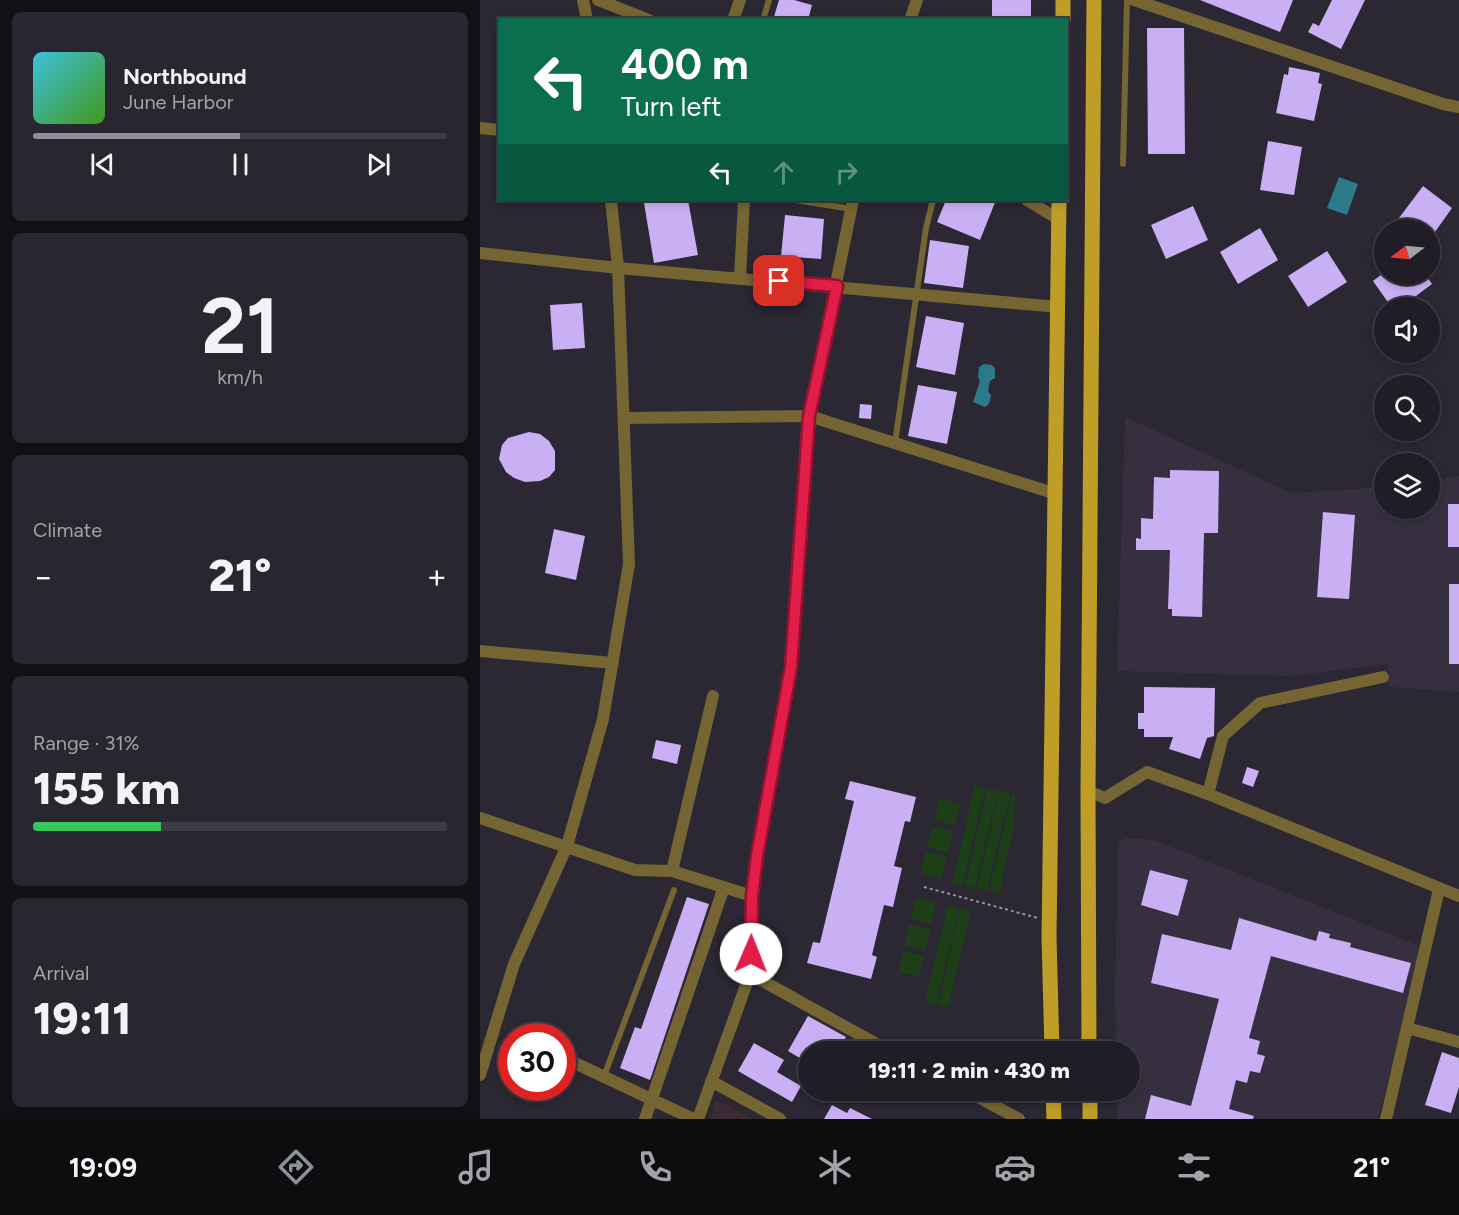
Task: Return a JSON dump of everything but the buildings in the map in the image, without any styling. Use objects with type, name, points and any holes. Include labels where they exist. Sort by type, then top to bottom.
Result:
[{"type":"main road","points":[[1063,0],[1063,18]]},
{"type":"main road","points":[[1089,1041],[1088,791],[1094,0]]},
{"type":"main road","points":[[1052,1041],[1049,921],[1053,493],[1059,307],[1059,201]]},
{"type":"main road","points":[[1053,1101],[1054,1119]]},
{"type":"main road","points":[[1090,1101],[1090,1119]]},
{"type":"street","points":[[584,0],[587,18]]},
{"type":"street","points":[[598,0],[645,18]]},
{"type":"street","points":[[735,18],[740,0]]},
{"type":"street","points":[[911,18],[917,0]]},
{"type":"street","points":[[1134,0],[1443,104],[1459,106]]},
{"type":"street","points":[[480,128],[498,130]]},
{"type":"street","points":[[480,1075],[514,964],[567,846],[603,718],[629,564],[618,268],[610,201]]},
{"type":"street","points":[[740,278],[744,201]]},
{"type":"street","points":[[1029,201],[1058,219]]},
{"type":"street","points":[[576,1064],[695,1119],[711,1082],[750,974],[752,896],[774,754],[791,667],[809,416],[853,204]]},
{"type":"street","points":[[480,253],[618,268],[1059,307]]},
{"type":"street","points":[[625,418],[809,416],[1053,493]]},
{"type":"street","points":[[480,651],[613,663]]},
{"type":"street","points":[[1208,794],[1223,736],[1260,703],[1383,677]]},
{"type":"street","points":[[672,871],[713,696]]},
{"type":"street","points":[[1088,791],[1105,798],[1147,772],[1208,794],[1459,896]]},
{"type":"street","points":[[480,818],[635,870],[672,871],[752,896]]},
{"type":"street","points":[[645,1119],[724,887]]},
{"type":"street","points":[[1386,1119],[1439,889]]},
{"type":"street","points":[[750,974],[871,1041]]},
{"type":"street","points":[[1407,1028],[1459,1042]]},
{"type":"street","points":[[711,1082],[780,1119]]},
{"type":"street","points":[[985,1101],[1019,1119]]},
{"type":"lane","points":[[764,18],[769,0]]},
{"type":"lane","points":[[1123,164],[1127,0]]},
{"type":"lane","points":[[810,201],[853,204]]},
{"type":"lane","points":[[895,443],[926,228],[933,201]]},
{"type":"lane","points":[[603,1077],[674,890]]},
{"type":"path","points":[[924,887],[1049,921]]},
{"type":"shaded area","points":[[1125,417],[1292,493],[1374,488],[1374,519],[1440,519],[1440,480],[1459,476],[1459,692],[1389,687],[1388,664],[1290,676],[1117,671]]},
{"type":"shaded area","points":[[1127,838],[1154,840],[1422,947],[1378,1119],[1117,1119],[1116,1101],[1140,1101],[1140,1041],[1116,1041],[1118,841]]},
{"type":"shaded area","points":[[716,1100],[753,1119],[711,1119]]},
{"type":"green space","points":[[975,786],[985,788],[963,885],[952,883]]},
{"type":"green space","points":[[987,789],[998,791],[975,888],[965,886]]},
{"type":"green space","points":[[999,791],[1010,794],[987,891],[977,888]]},
{"type":"green space","points":[[1012,794],[1015,795],[1014,826],[999,894],[989,891]]},
{"type":"green space","points":[[940,798],[960,804],[955,825],[935,820]]},
{"type":"green space","points":[[933,826],[953,831],[948,853],[927,847]]},
{"type":"green space","points":[[926,852],[947,857],[941,879],[921,873]]},
{"type":"green space","points":[[916,897],[936,902],[931,924],[911,919]]},
{"type":"green space","points":[[948,905],[959,908],[936,1005],[925,1002]]},
{"type":"green space","points":[[960,908],[971,910],[948,1007],[938,1005]]},
{"type":"green space","points":[[909,924],[930,929],[925,950],[904,945]]},
{"type":"green space","points":[[903,951],[924,956],[918,977],[898,972]]},
{"type":"water","points":[[1339,177],[1358,184],[1347,215],[1327,208]]},
{"type":"water","points":[[984,364],[992,365],[995,369],[995,378],[990,381],[988,391],[991,395],[989,404],[985,407],[973,402],[980,381],[979,367]]},
{"type":"route","points":[[751,954],[752,896],[757,856],[791,667],[809,416],[837,286],[779,281]]}]
